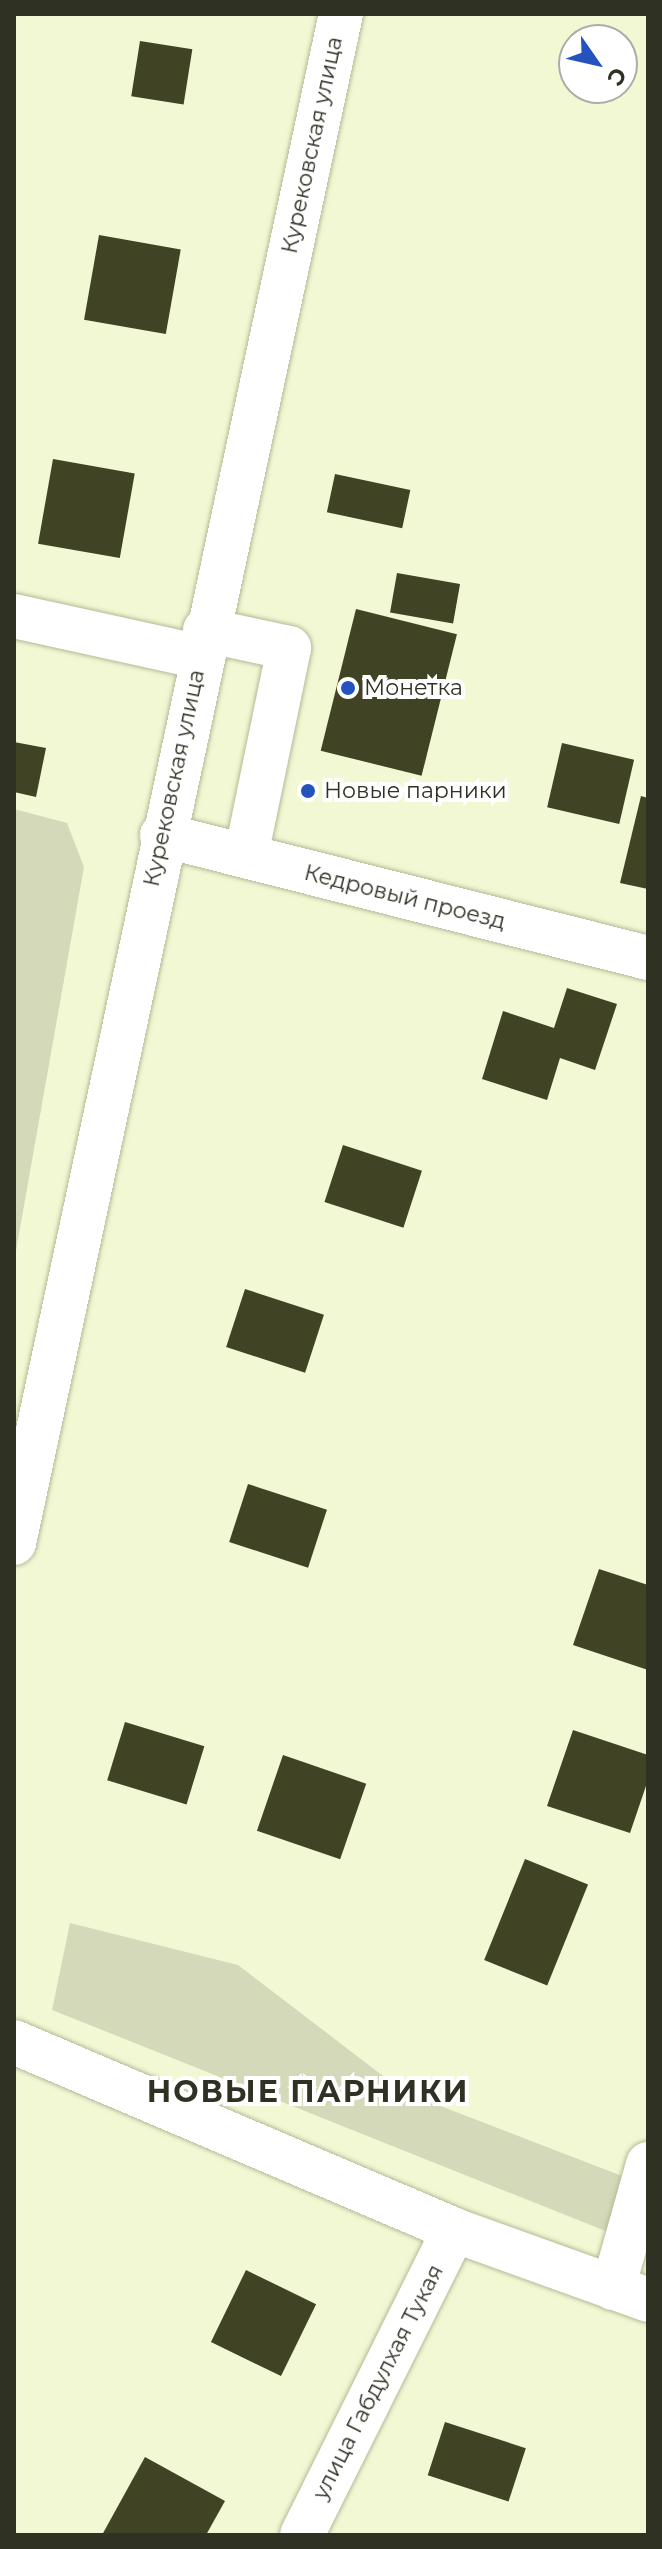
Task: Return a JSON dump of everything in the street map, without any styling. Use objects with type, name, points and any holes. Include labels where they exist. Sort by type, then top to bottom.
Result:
[{"type":"street","name":"Курековская улица","points":[[14,1543],[202,643],[341,14]]},
{"type":"street","points":[[14,616],[202,643],[289,648],[246,856]]},
{"type":"street","name":"Кедровый проезд","points":[[162,835],[648,958]]},
{"type":"street","points":[[14,2042],[454,2230],[631,2294],[648,2164]]},
{"type":"street","name":"улица Габдулхая Тукая","points":[[302,2535],[454,2230]]},
{"type":"green space","points":[[14,809],[67,823],[84,867],[14,1262]]},
{"type":"green space","points":[[70,1923],[238,1965],[404,2092],[648,2186],[648,2248],[52,2010]]},
{"type":"building","points":[[140,41],[192,49],[184,105],[131,96]]},
{"type":"building","points":[[99,235],[181,249],[166,334],[84,320]]},
{"type":"building","points":[[53,459],[135,473],[120,558],[38,544]]},
{"type":"building","points":[[335,474],[410,490],[402,528],[327,512]]},
{"type":"building","points":[[397,573],[460,584],[453,624],[390,612]]},
{"type":"building","points":[[356,609],[457,634],[422,776],[321,751]]},
{"type":"building","points":[[14,742],[46,748],[36,797],[14,792]]},
{"type":"building","points":[[562,743],[634,760],[619,824],[547,807]]},
{"type":"building","points":[[641,796],[648,798],[648,889],[620,883]]},
{"type":"building","points":[[567,988],[617,1004],[595,1070],[560,1058],[547,1100],[482,1079],[503,1011],[554,1028]]},
{"type":"building","points":[[343,1145],[422,1171],[403,1228],[324,1202]]},
{"type":"building","points":[[245,1289],[324,1315],[305,1373],[226,1347]]},
{"type":"building","points":[[248,1484],[327,1510],[308,1568],[229,1542]]},
{"type":"building","points":[[599,1569],[648,1585],[648,1670],[573,1645]]},
{"type":"building","points":[[125,1722],[204,1746],[187,1805],[107,1780]]},
{"type":"building","points":[[573,1730],[648,1755],[648,1780],[630,1833],[547,1806]]},
{"type":"building","points":[[283,1755],[366,1784],[340,1859],[257,1831]]},
{"type":"building","points":[[525,1859],[588,1884],[547,1986],[484,1960]]},
{"type":"building","points":[[246,2270],[316,2304],[281,2376],[211,2342]]},
{"type":"building","points":[[445,2422],[526,2448],[509,2502],[428,2475]]},
{"type":"building","points":[[145,2457],[225,2501],[206,2535],[102,2535]]},
{"type":"place","name":"Монетка","points":[[348,688]]},
{"type":"place","name":"Новые парники","points":[[308,791]]},
{"type":"district","name":"НОВЫЕ ПАРНИКИ","points":[[308,2092]]}]
